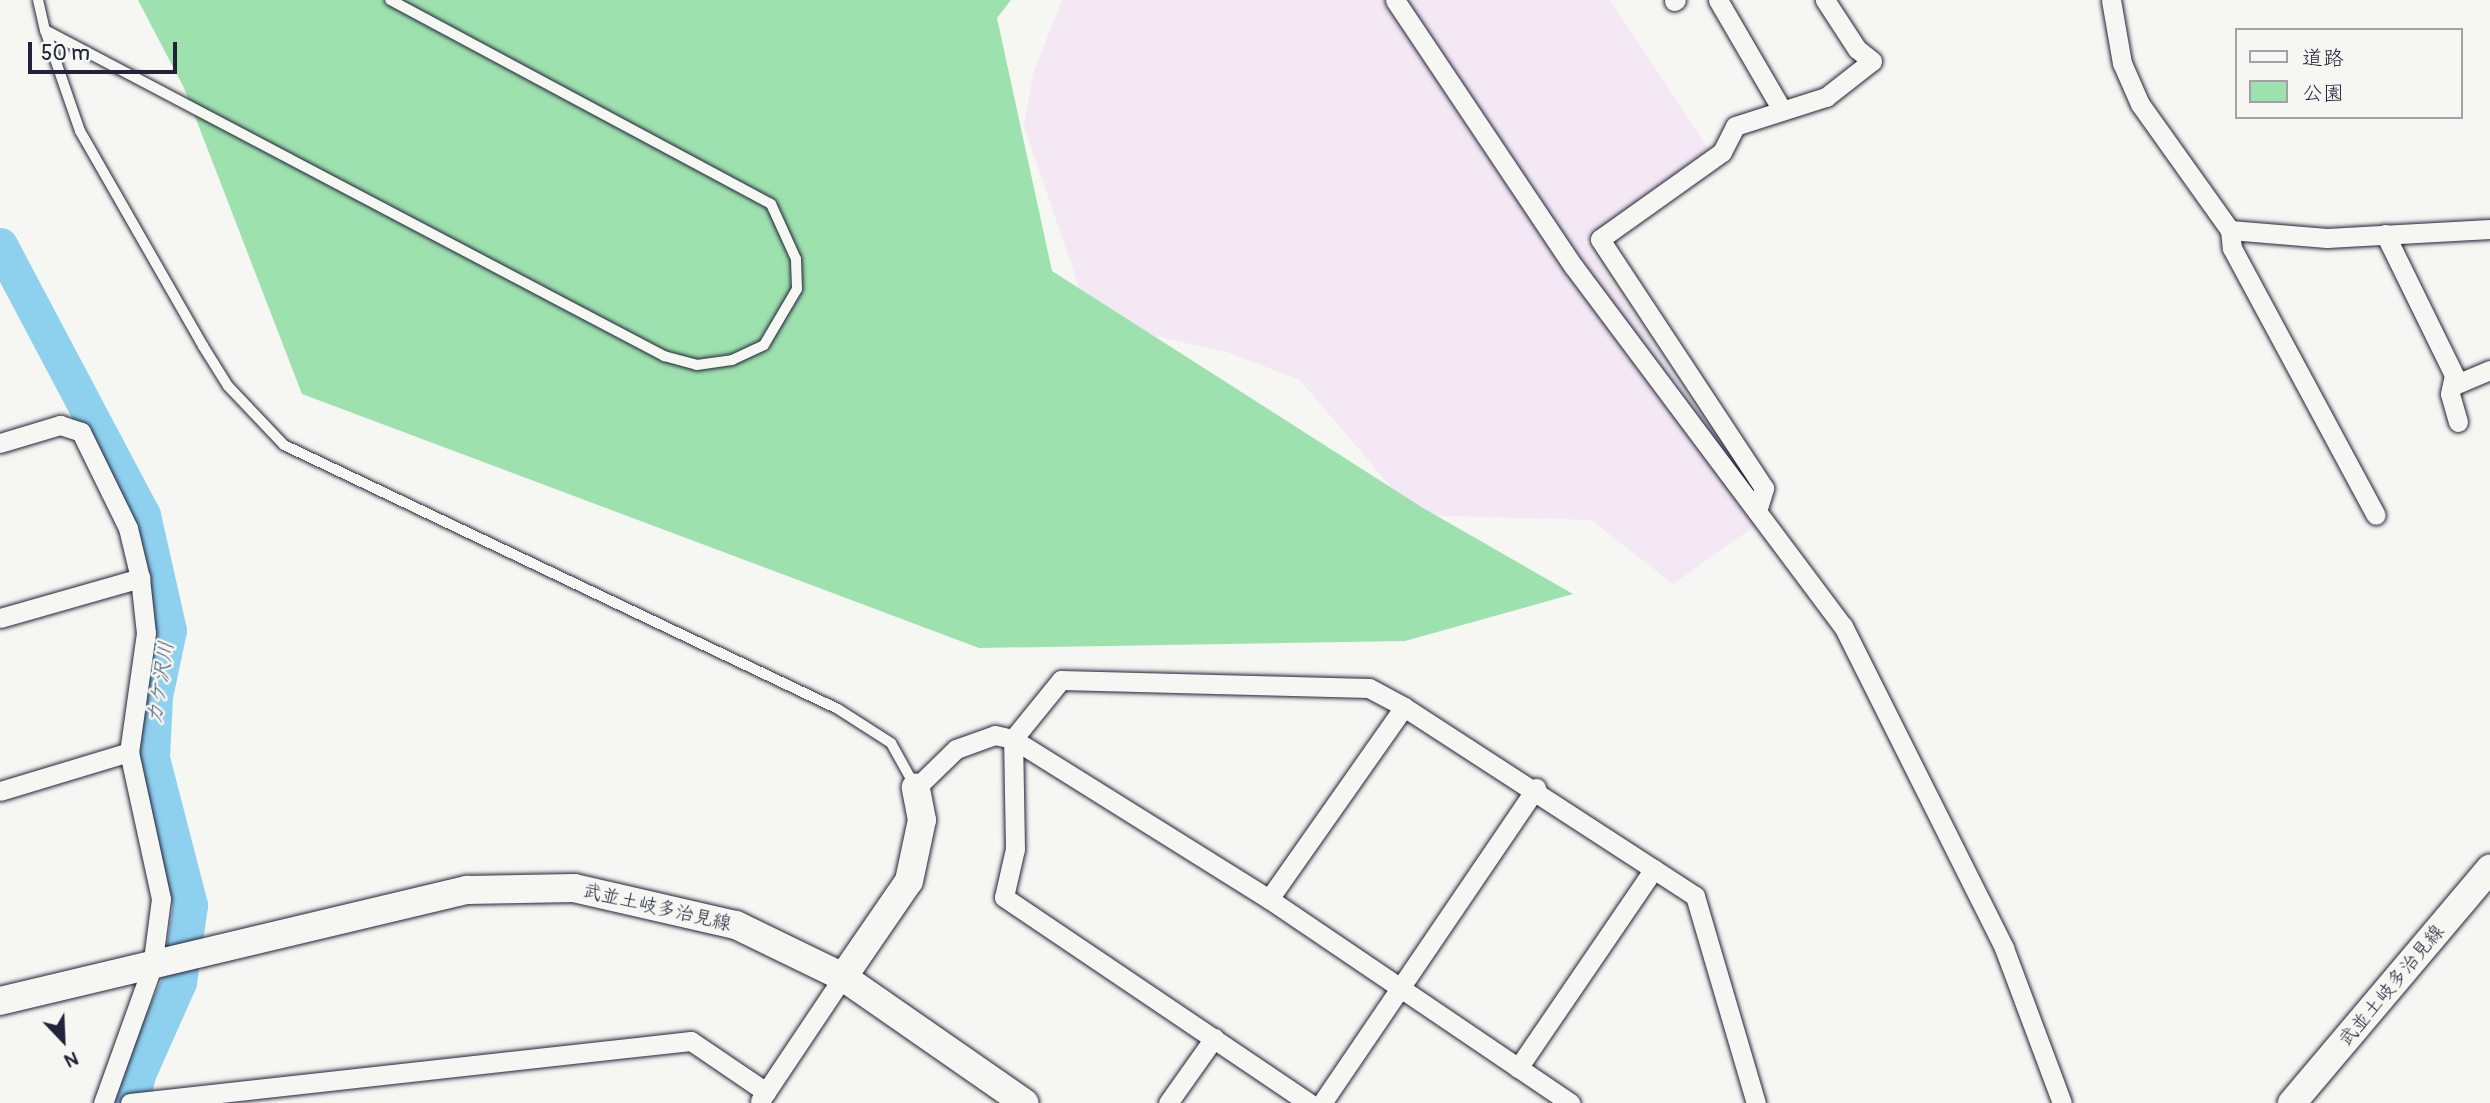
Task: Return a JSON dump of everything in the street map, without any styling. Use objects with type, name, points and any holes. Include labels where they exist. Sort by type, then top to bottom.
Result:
[{"type":"main road","points":[[843,977],[909,881],[922,820],[916,788]]},
{"type":"main road","name":"武並土岐多治見線","points":[[2292,1103],[2490,869]]},
{"type":"main road","name":"武並土岐多治見線","points":[[0,1001],[467,890],[574,888],[736,925],[843,977],[1024,1103]]},
{"type":"street","points":[[1395,0],[1574,267],[1758,508],[1843,626],[1920,771],[2004,948],[2062,1103]]},
{"type":"street","points":[[1718,0],[1782,110]]},
{"type":"street","points":[[1758,508],[1764,488],[1600,239],[1722,152],[1735,126],[1836,92],[1872,61],[1857,49],[1825,0]]},
{"type":"street","points":[[2111,0],[2122,63],[2140,104],[2230,230],[2232,248],[2376,515]]},
{"type":"street","points":[[2230,230],[2327,239],[2490,229]]},
{"type":"street","points":[[2385,234],[2454,375],[2452,386],[2458,422]]},
{"type":"street","points":[[2452,386],[2490,370]]},
{"type":"street","points":[[0,443],[60,425],[81,432],[128,528],[140,578],[146,633],[129,752],[161,899],[152,967],[103,1103]]},
{"type":"street","points":[[0,618],[140,578]]},
{"type":"street","points":[[1309,1103],[1004,897],[1015,849],[1013,739],[1061,680],[1369,688],[1404,707],[1536,788],[1695,896],[1750,1102]]},
{"type":"street","points":[[1269,899],[1404,707]]},
{"type":"street","points":[[916,788],[956,749],[995,736],[1013,739],[1269,899],[1570,1103]]},
{"type":"street","points":[[0,791],[129,752]]},
{"type":"street","points":[[1322,1103],[1536,788]]},
{"type":"street","points":[[1518,1068],[1654,869]]},
{"type":"street","points":[[130,1103],[691,1041],[762,1098],[843,977]]},
{"type":"street","points":[[1168,1103],[1214,1038]]},
{"type":"lane","points":[[38,0],[45,30],[79,131],[228,386],[284,445],[838,709],[891,743],[916,788]]},
{"type":"lane","points":[[45,30],[664,356],[697,365],[732,360],[764,345],[797,289],[796,259],[771,204],[390,0]]},
{"type":"shaded area","points":[[1062,0],[1610,0],[1711,153],[1584,242],[1769,516],[1673,584],[1591,520],[1415,515],[1300,380],[1227,352],[1091,322],[1024,126],[1033,74]]},
{"type":"green space","points":[[138,0],[1011,0],[997,18],[1052,271],[1423,508],[1573,594],[1405,641],[979,648],[302,394],[184,88]]},
{"type":"waterway","name":"カケ沢川","points":[[0,245],[143,515],[169,630],[155,696],[152,758],[190,905],[179,982],[138,1074],[132,1103]]}]
